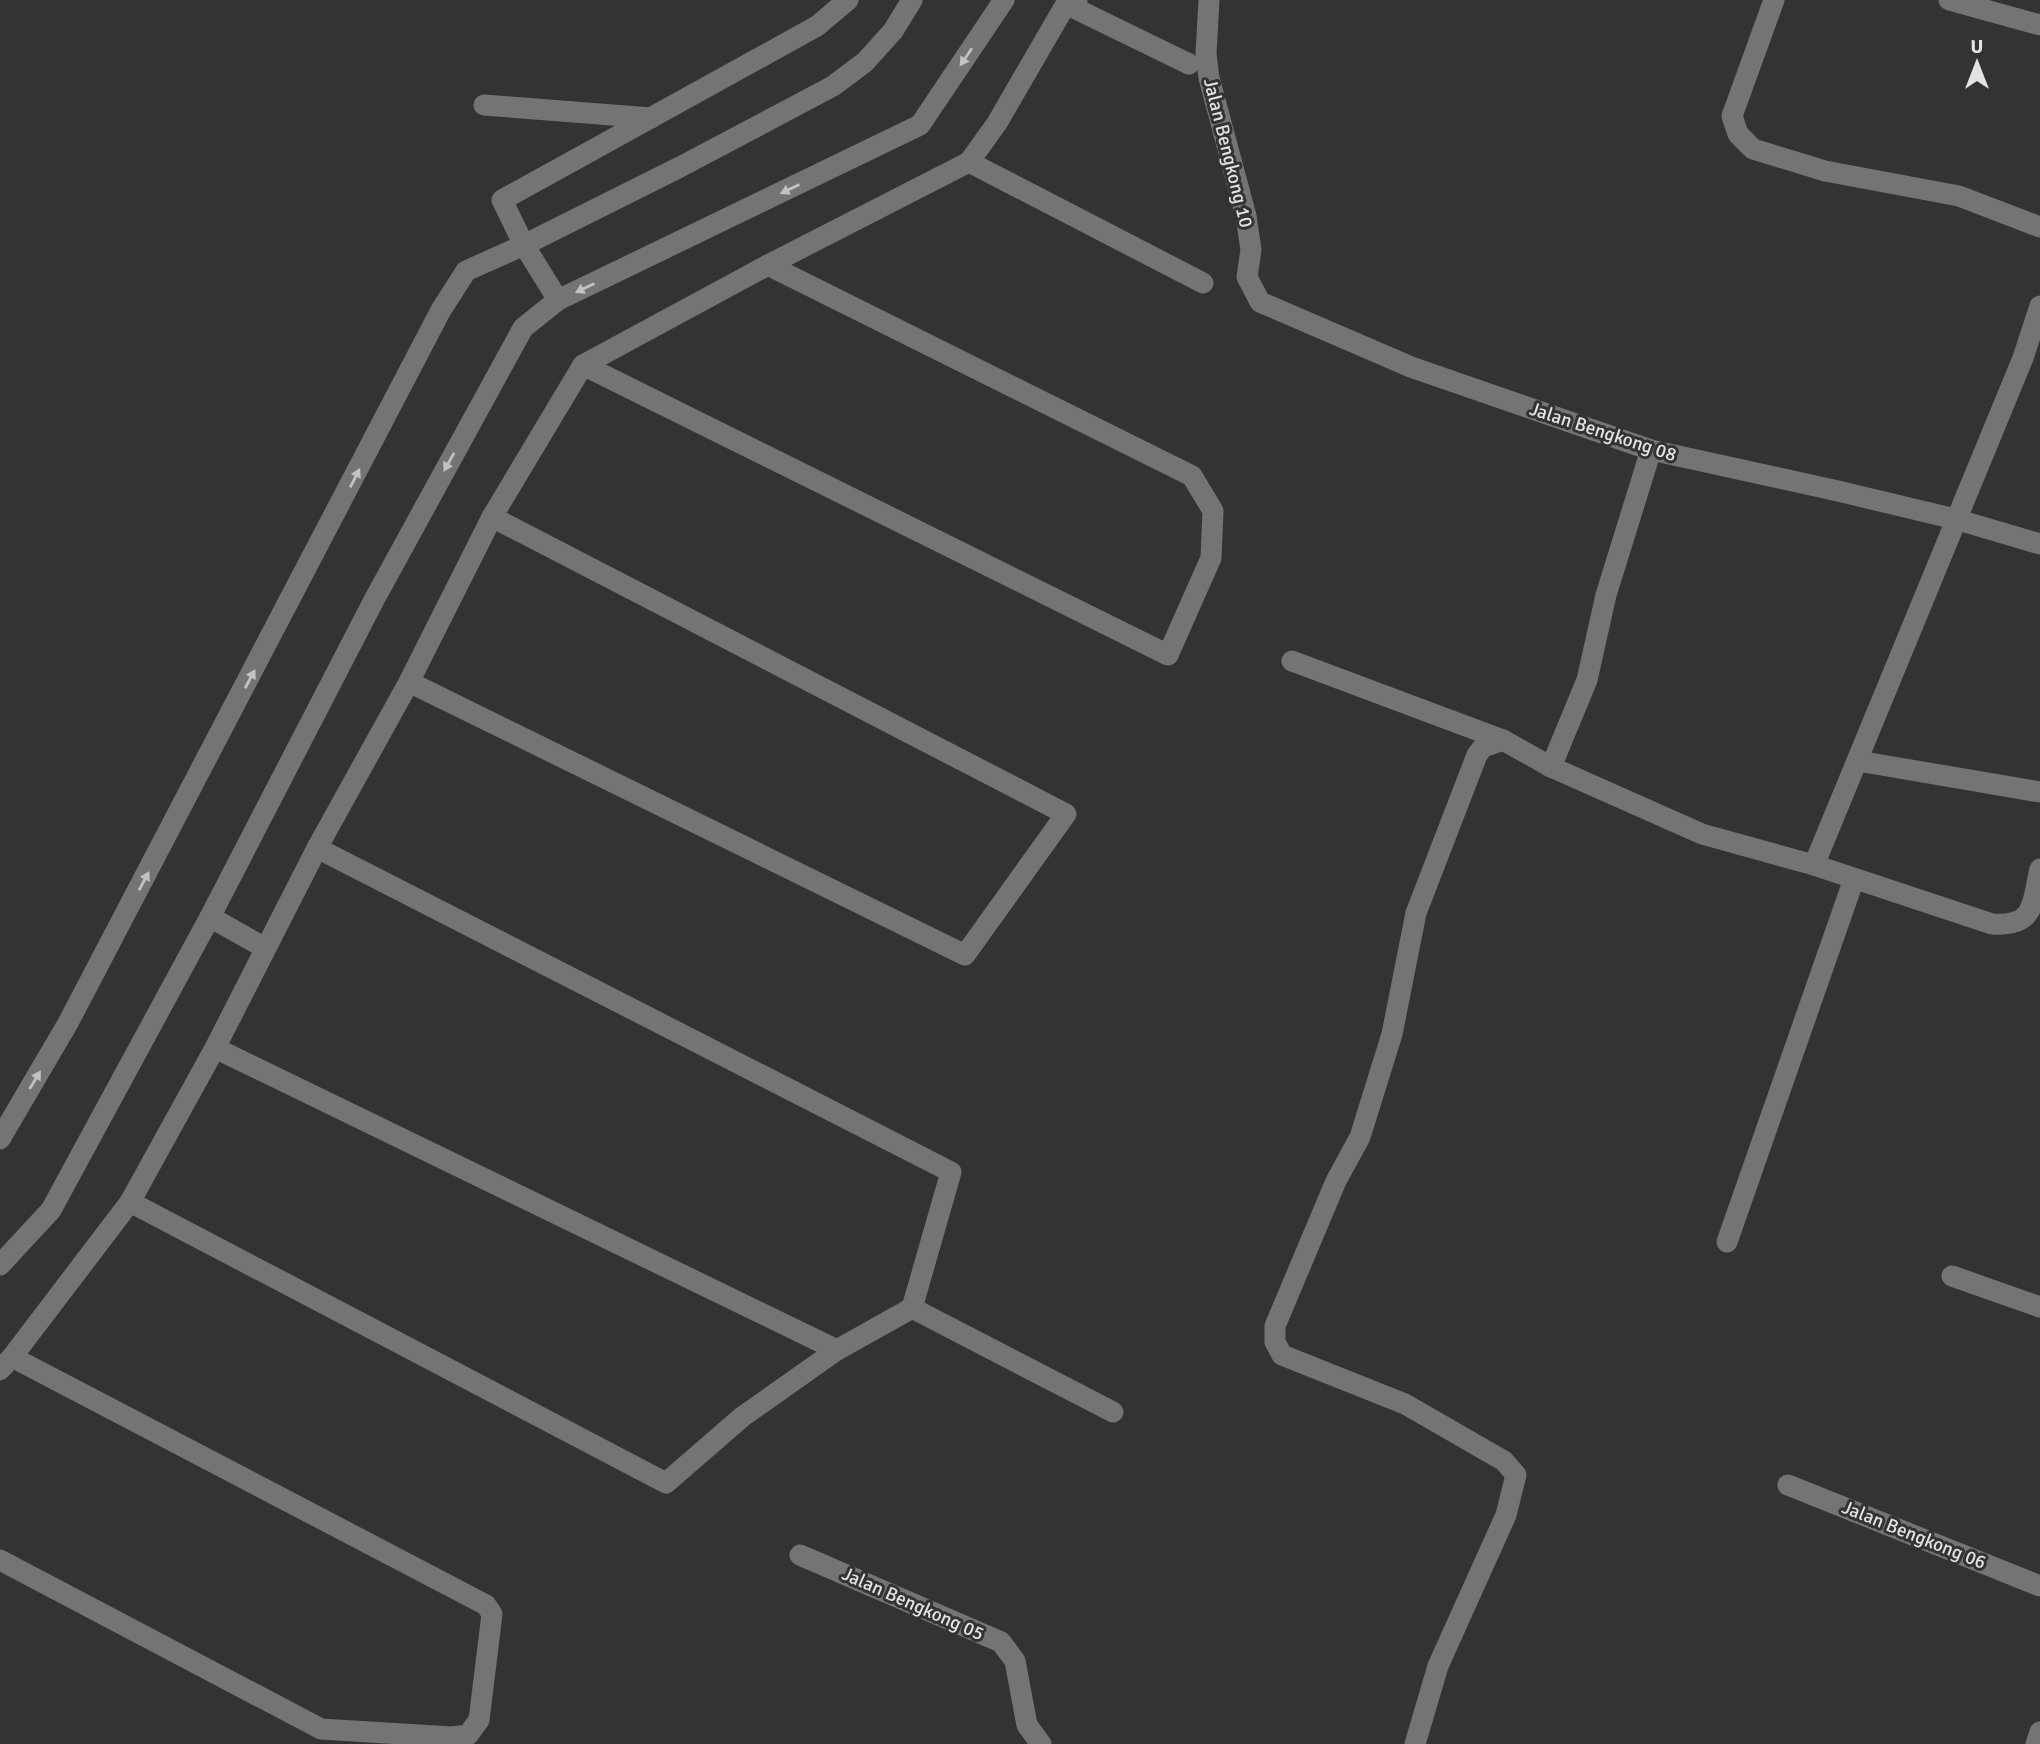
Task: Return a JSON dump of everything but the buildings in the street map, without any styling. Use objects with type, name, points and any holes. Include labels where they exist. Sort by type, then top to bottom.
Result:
[{"type":"street","points":[[558,300],[524,245],[502,200],[817,26],[848,0]]},
{"type":"street","points":[[0,1139],[68,1023],[441,310],[467,271],[524,245],[833,86],[865,62],[893,31],[912,0]]},
{"type":"street","points":[[0,1265],[51,1210],[210,917],[374,600],[523,328],[558,300],[920,125],[1004,0]]},
{"type":"street","name":"Jalan Bengkong 10","points":[[1209,0],[1206,54],[1209,78],[1246,216],[1251,250],[1247,277],[1260,302]]},
{"type":"street","points":[[1774,0],[1732,116],[1738,134],[1754,149],[1825,171],[1959,196],[2040,227]]},
{"type":"street","points":[[1949,0],[2040,24]]},
{"type":"street","points":[[0,1560],[321,1729],[451,1737],[468,1735],[479,1720],[492,1614],[486,1605],[6,1364],[130,1202],[215,1048],[317,848],[409,682],[492,517],[583,365],[768,265],[969,162],[997,124],[1071,2],[1189,64]]},
{"type":"street","points":[[484,105],[651,117]]},
{"type":"street","points":[[969,162],[1203,283]]},
{"type":"street","points":[[583,365],[1168,655],[1212,558],[1213,511],[1192,476],[768,265]]},
{"type":"street","name":"Jalan Bengkong 08","points":[[1260,302],[1411,368],[1651,450],[1955,519],[2040,544]]},
{"type":"street","points":[[1815,865],[2023,358],[2040,306]]},
{"type":"street","points":[[1551,767],[1587,680],[1606,595],[1651,450]]},
{"type":"street","points":[[409,682],[965,955],[1066,814],[492,517]]},
{"type":"street","points":[[1292,660],[1503,740],[1551,767],[1702,834],[1815,865],[1992,924],[2008,925],[2020,922],[2035,911],[2040,869]]},
{"type":"street","points":[[1415,1744],[1438,1666],[1506,1515],[1516,1475],[1504,1461],[1405,1404],[1282,1355],[1275,1342],[1275,1325],[1336,1181],[1360,1137],[1392,1034],[1420,901],[1478,755],[1489,743],[1503,740]]},
{"type":"street","points":[[1858,761],[2040,792]]},
{"type":"street","points":[[130,1202],[666,1483],[742,1417],[837,1350],[912,1308],[951,1172],[317,848]]},
{"type":"street","points":[[1727,1242],[1854,879]]},
{"type":"street","points":[[210,917],[265,948]]},
{"type":"street","points":[[215,1048],[837,1350]]},
{"type":"street","points":[[1952,1276],[2040,1307]]},
{"type":"street","points":[[912,1308],[1113,1412]]},
{"type":"street","name":"Jalan Bengkong 06","points":[[1788,1485],[2040,1586]]},
{"type":"street","name":"Jalan Bengkong 05","points":[[800,1555],[1000,1642],[1015,1661],[1027,1725],[1041,1744]]},
{"type":"street","points":[[2036,1744],[2040,1732]]}]
